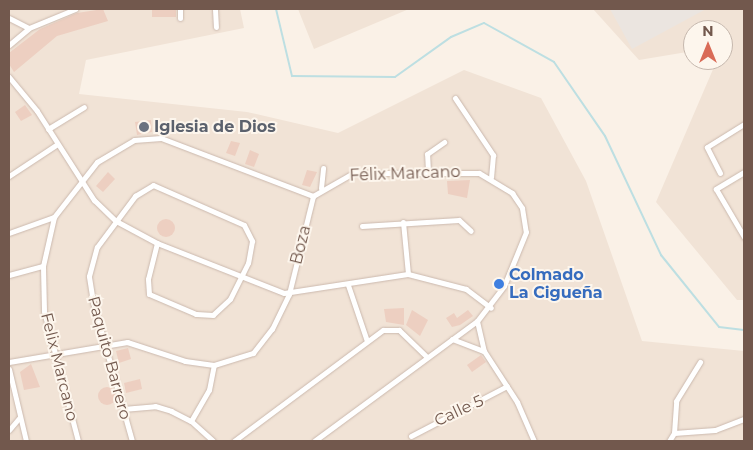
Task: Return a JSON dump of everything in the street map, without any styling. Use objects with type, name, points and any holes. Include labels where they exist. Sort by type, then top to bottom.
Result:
[{"type":"street","points":[[9,45],[29,28],[74,9]]},
{"type":"street","points":[[180,9],[180,18]]},
{"type":"street","points":[[215,9],[216,27]]},
{"type":"street","points":[[9,18],[29,28]]},
{"type":"street","points":[[9,77],[48,129],[81,184],[116,221],[158,243],[240,278],[289,294],[408,274],[466,289],[491,308]]},
{"type":"street","points":[[314,441],[426,356],[477,321],[491,308],[526,232],[522,208],[512,193],[491,177],[493,155],[455,98]]},
{"type":"street","points":[[48,129],[84,107]]},
{"type":"street","points":[[720,173],[707,147],[744,124]]},
{"type":"street","points":[[81,184],[110,151],[134,140],[161,138],[313,196]]},
{"type":"street","points":[[428,171],[427,154],[444,142]]},
{"type":"street","points":[[9,176],[56,144]]},
{"type":"street","points":[[322,188],[323,168]]},
{"type":"street","name":"Félix Marcano","points":[[313,196],[322,188],[353,173],[428,171],[491,177]]},
{"type":"street","points":[[744,172],[716,189],[744,237]]},
{"type":"street","name":"Felix Marcano","points":[[78,441],[44,311],[43,266],[54,217],[81,184]]},
{"type":"street","name":"Paquito Barrero","points":[[132,441],[104,345],[89,276],[97,247],[139,191],[160,186],[248,229],[252,247],[240,278]]},
{"type":"street","name":"Boza","points":[[214,365],[253,353],[272,329],[289,294],[313,196]]},
{"type":"street","points":[[9,233],[54,217]]},
{"type":"street","points":[[362,226],[459,220],[471,231]]},
{"type":"street","points":[[403,222],[408,274]]},
{"type":"street","points":[[158,243],[147,287],[156,300],[196,314],[213,315],[224,307],[240,278]]},
{"type":"street","points":[[9,275],[43,266]]},
{"type":"street","points":[[348,285],[366,341]]},
{"type":"street","points":[[477,321],[484,351],[507,386],[534,441]]},
{"type":"street","points":[[234,441],[366,341],[394,328],[411,338],[426,356]]},
{"type":"street","points":[[452,339],[484,351]]},
{"type":"street","points":[[9,362],[54,352],[134,343],[185,361],[214,365],[209,390],[191,420]]},
{"type":"street","points":[[669,441],[674,433],[676,401],[700,362]]},
{"type":"street","points":[[9,370],[26,441]]},
{"type":"street","name":"Calle 5","points":[[411,436],[507,386]]},
{"type":"street","points":[[123,409],[155,406],[191,420],[214,441]]},
{"type":"street","points":[[9,430],[19,418]]},
{"type":"street","points":[[674,433],[715,430],[744,419]]},
{"type":"shaded area","points":[[9,9],[240,9],[244,28],[86,60],[79,94],[247,112],[338,133],[464,70],[541,98],[586,181],[642,341],[744,351],[744,441],[9,441]]},
{"type":"shaded area","points":[[298,9],[409,9],[314,49]]},
{"type":"shaded area","points":[[593,9],[744,9],[744,300],[737,300],[656,202],[713,70],[733,70],[733,20],[683,20],[683,53],[639,60]]},
{"type":"shaded area","points":[[610,9],[706,9],[683,20],[632,49]]},
{"type":"building","points":[[103,9],[108,21],[57,36],[14,72],[9,64],[9,53],[40,29],[77,13]]},
{"type":"building","points":[[152,9],[176,9],[176,17],[152,17]]},
{"type":"building","points":[[25,105],[32,115],[21,121],[15,112]]},
{"type":"building","name":"Iglesia de Dios","points":[[151,120],[152,132],[137,135],[135,122]]},
{"type":"building","points":[[231,141],[240,143],[235,156],[226,153]]},
{"type":"building","points":[[250,150],[259,154],[254,167],[245,164]]},
{"type":"building","points":[[307,170],[317,172],[310,187],[302,185]]},
{"type":"building","points":[[108,172],[115,179],[103,192],[96,186]]},
{"type":"building","points":[[470,180],[467,198],[448,194],[447,181]]},
{"type":"building","points":[[166,219],[172,222],[175,228],[172,234],[166,237],[160,234],[157,228],[160,222]]},
{"type":"building","points":[[404,308],[404,325],[386,322],[384,309]]},
{"type":"building","points":[[412,310],[428,320],[420,336],[406,325]]},
{"type":"building","points":[[468,310],[473,316],[460,325],[452,327],[446,318],[454,313],[457,318]]},
{"type":"building","points":[[128,348],[131,359],[119,363],[116,351]]},
{"type":"building","points":[[481,355],[486,362],[472,372],[467,365]]},
{"type":"building","points":[[31,364],[40,387],[24,390],[20,372]]},
{"type":"building","points":[[140,379],[142,389],[126,393],[124,383]]},
{"type":"building","points":[[103,387],[111,387],[116,392],[114,403],[103,405],[98,400],[98,392]]},
{"type":"waterway","points":[[276,9],[292,76],[395,77],[451,37],[484,23],[554,62],[605,136],[661,255],[719,327],[744,330]]},
{"type":"place","name":"Iglesia de Dios","points":[[144,127]]},
{"type":"place","name":"Colmado La Cigueña","points":[[499,284]]}]
